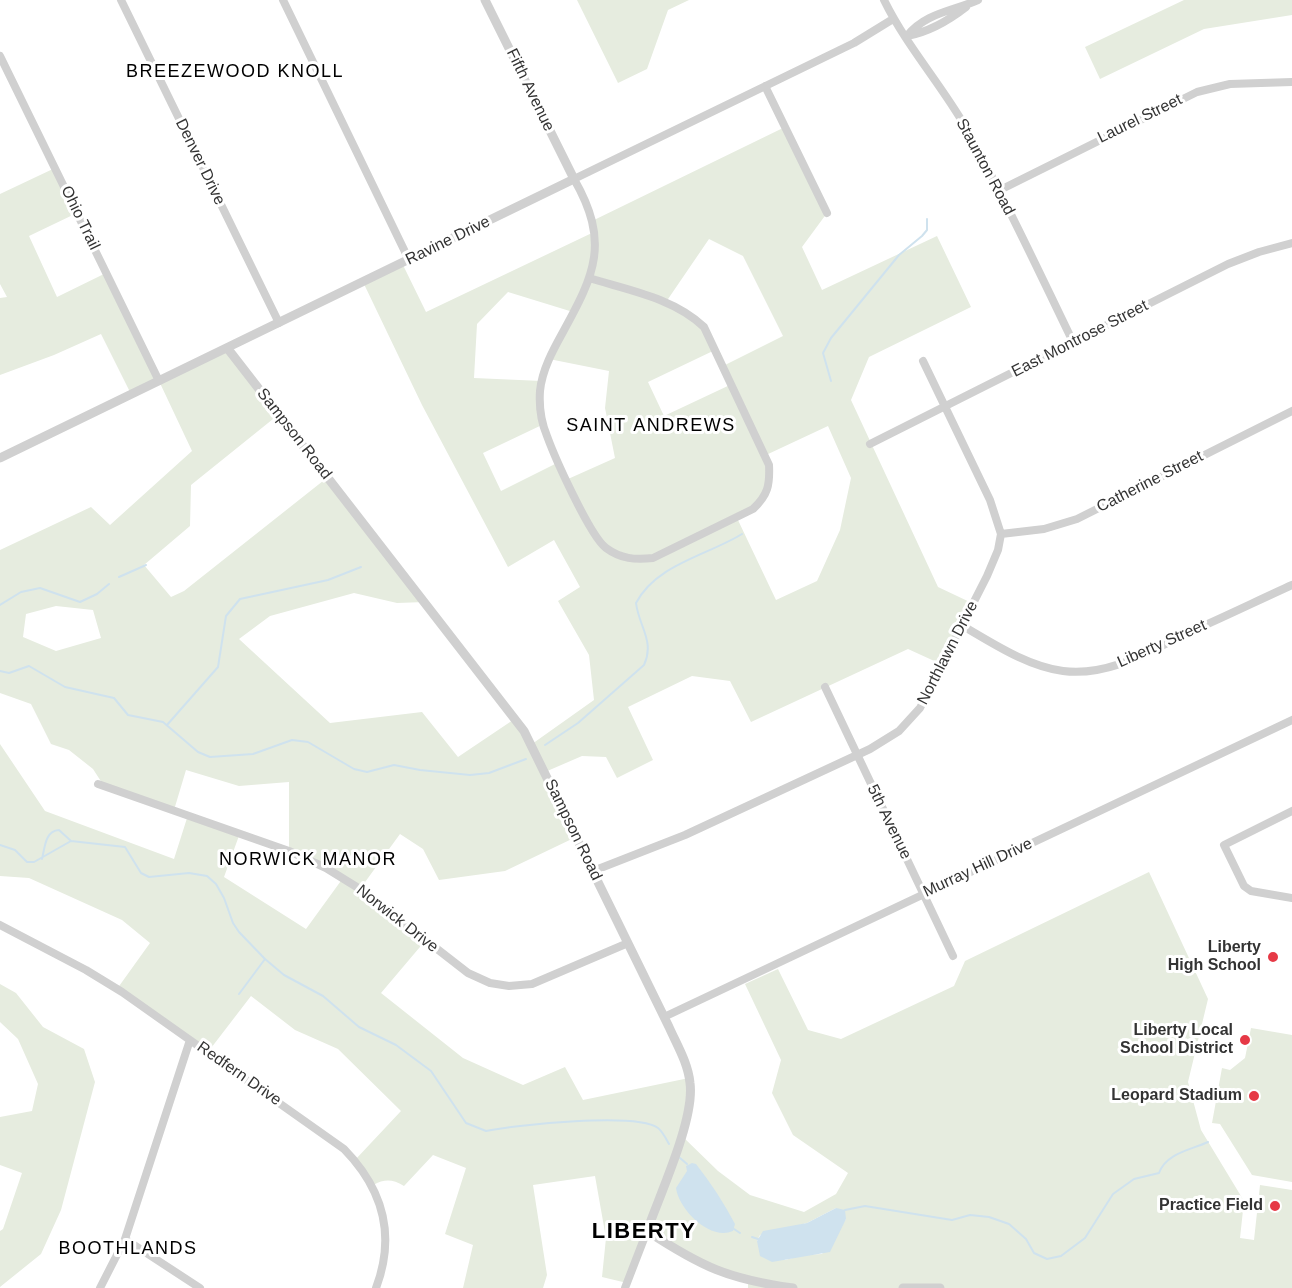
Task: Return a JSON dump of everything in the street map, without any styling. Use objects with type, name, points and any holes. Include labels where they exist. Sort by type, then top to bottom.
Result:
[{"type":"street","name":"Denver Drive","points":[[121,0],[279,323]]},
{"type":"street","points":[[283,0],[409,260]]},
{"type":"street","name":"Fifth Avenue","points":[[485,0],[574,179]]},
{"type":"street","name":"Staunton Road","points":[[884,0],[893,19],[907,36],[963,124],[1073,342]]},
{"type":"street","points":[[907,36],[921,34],[951,19],[969,4],[978,0]]},
{"type":"street","name":"Ravine Drive","points":[[0,458],[854,43],[893,19]]},
{"type":"street","name":"Ohio Trail","points":[[0,56],[159,381]]},
{"type":"street","name":"Laurel Street","points":[[998,191],[1197,92],[1230,84],[1292,82]]},
{"type":"street","points":[[765,86],[827,213]]},
{"type":"street","points":[[574,179],[583,195],[595,232],[595,259],[589,278],[545,371],[540,389],[540,409],[546,435],[591,528],[604,547],[620,557],[637,560],[653,558],[753,509],[766,497],[770,483],[769,465],[704,327],[692,315],[674,305],[589,278]]},
{"type":"street","name":"East Montrose Street","points":[[870,444],[1243,257],[1292,243]]},
{"type":"street","name":"Sampson Road","points":[[228,349],[516,718],[532,744],[664,1017],[687,1067],[691,1096],[684,1126],[647,1230]]},
{"type":"street","points":[[922,361],[990,500],[1001,534]]},
{"type":"street","name":"Catherine Street","points":[[1001,534],[1044,529],[1077,519],[1292,411]]},
{"type":"street","name":"Northlawn Drive","points":[[593,871],[685,836],[893,736],[914,717],[963,626],[998,550],[1001,534]]},
{"type":"street","name":"Liberty Street","points":[[963,626],[1013,654],[1047,667],[1062,670],[1093,670],[1141,655],[1292,585]]},
{"type":"street","name":"5th Avenue","points":[[825,687],[952,956]]},
{"type":"street","name":"Murray Hill Drive","points":[[664,1017],[1292,720]]},
{"type":"street","name":"Norwick Drive","points":[[98,784],[289,851],[326,868],[360,889],[468,973],[490,983],[509,986],[532,984],[628,943]]},
{"type":"street","points":[[1292,811],[1224,845],[1244,886],[1251,891],[1292,898]]},
{"type":"street","name":"Redfern Drive","points":[[0,925],[86,970],[323,1133],[363,1169],[377,1193],[386,1224],[386,1252],[376,1288]]},
{"type":"street","points":[[100,1288],[125,1239],[190,1040]]},
{"type":"street","points":[[625,1288],[647,1230],[697,1262],[730,1277],[793,1288]]},
{"type":"street","points":[[125,1239],[200,1288]]},
{"type":"street","points":[[903,1288],[940,1288]]},
{"type":"shaded area","points":[[577,0],[689,0],[668,10],[647,69],[618,83]]},
{"type":"shaded area","points":[[1184,0],[1292,0],[1292,15],[1204,29],[1100,79],[1085,47]]},
{"type":"shaded area","points":[[785,127],[827,213],[802,247],[822,290],[937,236],[971,307],[869,357],[851,400],[938,587],[974,604],[943,665],[908,649],[751,722],[730,681],[692,676],[628,707],[653,760],[617,778],[606,757],[582,756],[545,772],[576,837],[505,871],[439,880],[423,849],[400,834],[360,889],[425,941],[381,993],[463,1058],[523,1085],[565,1067],[583,1100],[689,1078],[681,1135],[718,1171],[750,1195],[804,1212],[836,1194],[848,1173],[793,1135],[772,1093],[781,1060],[745,984],[778,969],[808,1030],[841,1039],[954,986],[965,961],[1149,872],[1208,999],[1188,1082],[1201,1130],[1244,1201],[1240,1238],[1254,1240],[1260,1185],[1292,1190],[1292,1288],[748,1288],[748,1281],[647,1234],[627,1283],[602,1277],[606,1238],[595,1176],[533,1185],[547,1275],[543,1288],[463,1288],[473,1245],[445,1234],[466,1168],[433,1155],[404,1186],[388,1181],[373,1185],[355,1160],[401,1111],[338,1049],[295,1030],[251,996],[208,1052],[117,989],[150,943],[122,920],[29,878],[0,876],[0,744],[45,811],[174,859],[188,815],[240,833],[224,877],[306,929],[343,878],[289,851],[289,782],[239,786],[186,770],[174,810],[104,786],[93,769],[69,750],[51,744],[31,704],[0,693],[0,550],[91,507],[110,525],[192,451],[159,381],[228,349],[278,415],[191,485],[190,526],[144,565],[171,597],[184,591],[328,477],[425,602],[397,603],[354,593],[270,616],[239,639],[330,723],[422,712],[458,757],[516,718],[532,744],[594,700],[589,655],[558,601],[580,587],[554,540],[508,567],[422,405],[363,282],[402,263],[426,312],[594,232],[592,221]],"holes":[[[709,239],[743,256],[783,336],[723,366],[732,384],[664,416],[648,382],[715,350],[692,315],[666,302]],[[508,292],[573,312],[549,359],[609,371],[605,408],[615,458],[568,479],[559,462],[501,491],[483,453],[544,424],[542,381],[474,378],[477,324]],[[828,426],[851,478],[840,530],[817,581],[776,600],[737,518],[766,497],[766,455]],[[56,606],[93,610],[101,638],[56,651],[23,637],[26,614]],[[836,1208],[846,1219],[822,1254],[803,1255],[785,1260],[757,1241],[760,1235],[807,1223]]]},
{"type":"shaded area","points":[[55,168],[77,213],[29,236],[57,297],[106,273],[159,381],[131,394],[101,334],[0,375],[0,298],[7,297],[0,284],[0,194]]},
{"type":"shaded area","points":[[0,984],[16,993],[43,1027],[84,1049],[95,1082],[61,1210],[41,1254],[0,1287],[0,1231],[3,1229],[22,1173],[0,1165],[0,1117],[32,1111],[38,1084],[18,1039],[0,1022]]},
{"type":"shaded area","name":"Leopard Stadium","points":[[1251,1028],[1292,1035],[1292,1182],[1252,1175],[1220,1124],[1212,1123],[1222,1068],[1230,1070],[1245,1058]]},
{"type":"water","points":[[696,1164],[722,1201],[735,1224],[733,1231],[715,1232],[706,1228],[689,1214],[678,1197],[676,1188],[687,1171],[686,1166]]},
{"type":"water","points":[[836,1208],[845,1210],[846,1219],[830,1252],[772,1262],[760,1256],[757,1241],[763,1231],[807,1223]]},
{"type":"waterway","points":[[831,381],[823,353],[831,338],[899,255],[927,230],[927,219]]},
{"type":"waterway","points":[[545,745],[578,723],[644,665],[648,649],[647,641],[636,603],[645,590],[669,570],[742,534]]},
{"type":"waterway","points":[[119,577],[146,565]]},
{"type":"waterway","points":[[167,725],[218,667],[226,616],[240,599],[328,580],[361,567]]},
{"type":"waterway","points":[[0,605],[21,592],[40,588],[80,602],[97,594],[109,584]]},
{"type":"waterway","points":[[0,671],[9,673],[29,666],[65,687],[114,698],[128,715],[163,722],[198,752],[210,757],[253,754],[292,740],[308,742],[354,769],[367,772],[394,765],[470,775],[489,773],[526,759]]},
{"type":"waterway","points":[[42,859],[46,840],[54,831],[59,830],[71,841]]},
{"type":"waterway","points":[[0,845],[15,850],[27,862],[34,862],[71,841],[125,847],[141,873],[149,877],[189,873],[207,876],[216,884],[239,932],[265,959],[284,975],[323,996],[359,1027],[396,1045],[431,1071],[466,1123],[486,1131],[575,1121],[646,1123],[658,1128],[669,1144]]},
{"type":"waterway","points":[[239,994],[265,959]]},
{"type":"waterway","points":[[845,1210],[865,1206],[952,1220],[970,1215],[989,1217],[1009,1224],[1026,1239],[1034,1253],[1047,1259],[1061,1256],[1085,1238],[1113,1194],[1134,1179],[1159,1173],[1167,1161],[1180,1153],[1208,1142]]},
{"type":"waterway","points":[[680,1158],[687,1164]]},
{"type":"waterway","points":[[734,1229],[740,1233]]},
{"type":"waterway","points":[[752,1237],[758,1239]]},
{"type":"place","name":"Liberty High School","points":[[1273,957]]},
{"type":"place","name":"Liberty Local School District","points":[[1245,1040]]},
{"type":"place","name":"Leopard Stadium","points":[[1254,1096]]},
{"type":"place","name":"Practice Field","points":[[1275,1206]]},
{"type":"district","name":"BREEZEWOOD KNOLL","points":[[235,72]]},
{"type":"district","name":"SAINT ANDREWS","points":[[651,426]]},
{"type":"district","name":"NORWICK MANOR","points":[[308,860]]},
{"type":"district","name":"LIBERTY","points":[[644,1232]]},
{"type":"district","name":"BOOTHLANDS","points":[[128,1249]]}]
